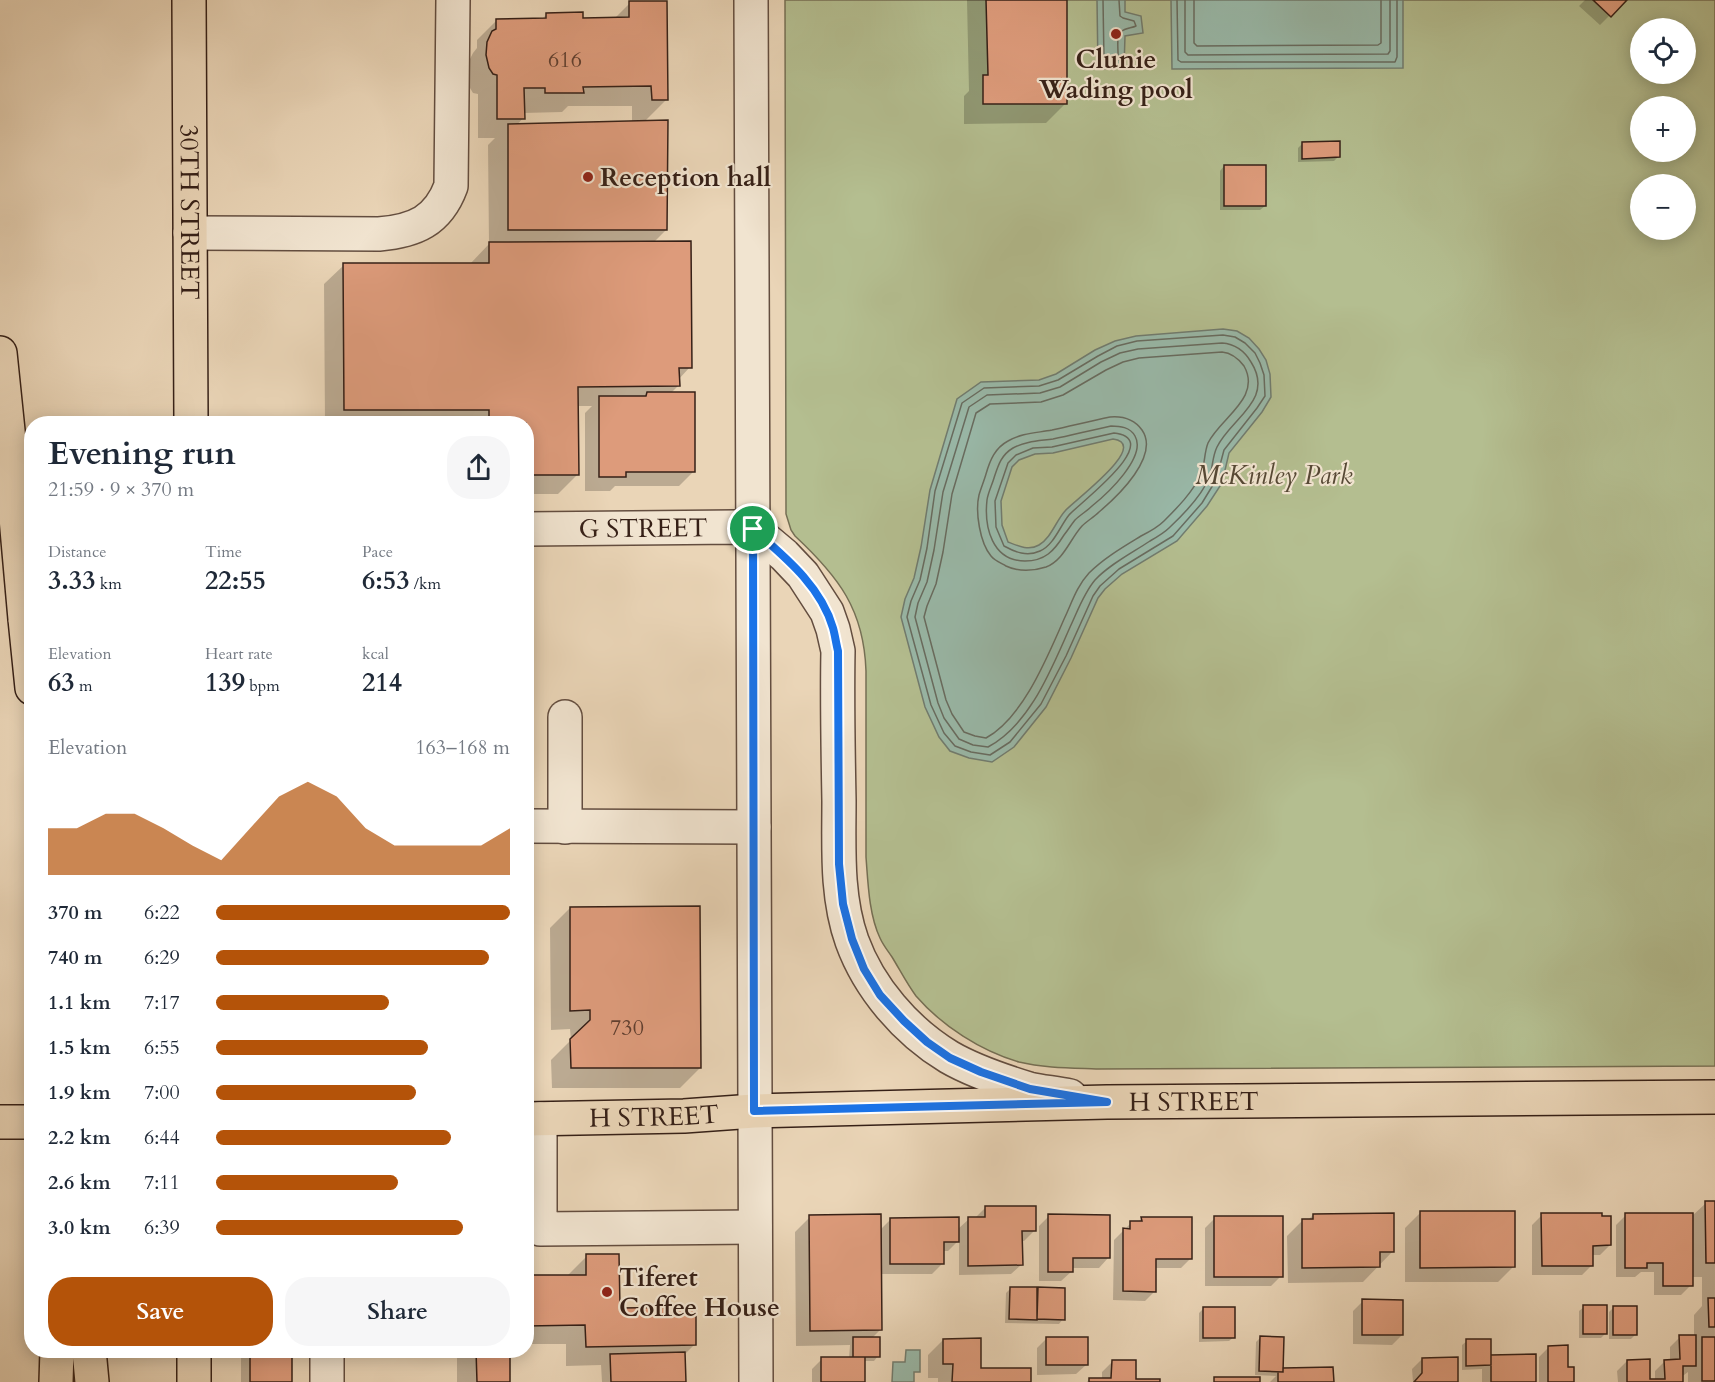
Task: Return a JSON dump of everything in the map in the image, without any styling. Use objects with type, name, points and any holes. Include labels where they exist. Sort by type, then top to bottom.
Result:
[{"type":"main road","name":"30TH STREET","points":[[189,0],[191,416]]},
{"type":"main road","points":[[0,353],[24,608]]},
{"type":"main road","name":"H STREET","points":[[534,1119],[1107,1102],[1715,1097]]},
{"type":"main road","points":[[0,1122],[24,1122]]},
{"type":"main road","points":[[56,1382],[57,1358]]},
{"type":"main road","points":[[90,1358],[92,1382]]},
{"type":"main road","points":[[194,1358],[194,1382]]},
{"type":"street","points":[[190,233],[379,234],[411,229],[421,225],[446,199],[451,186],[453,0]]},
{"type":"street","points":[[751,0],[756,1382]]},
{"type":"street","name":"G STREET","points":[[534,529],[737,527],[753,529]]},
{"type":"street","points":[[753,529],[803,575],[827,612],[833,628],[838,651],[839,864],[842,894],[852,939],[880,995],[927,1042],[950,1058],[981,1072],[1030,1089],[1107,1102]]},
{"type":"street","points":[[0,531],[24,531]]},
{"type":"street","points":[[565,717],[565,826]]},
{"type":"street","points":[[534,826],[754,827]]},
{"type":"street","points":[[534,1135],[540,1229],[755,1227]]},
{"type":"street","points":[[327,1358],[327,1382]]},
{"type":"green space","name":"McKinley Park","points":[[785,0],[1715,0],[1715,1066],[1096,1069],[1019,1062],[991,1051],[963,1036],[926,1007],[916,996],[876,929],[870,899],[866,857],[866,671],[860,630],[854,612],[836,581],[791,530],[786,514]]},
{"type":"water","name":"Clunie Wading pool","points":[[1097,0],[1125,0],[1125,12],[1141,16],[1143,33],[1125,36],[1124,68],[1098,69]]},
{"type":"water","points":[[1171,0],[1403,0],[1403,68],[1172,69]]},
{"type":"water","points":[[1223,329],[1237,331],[1249,338],[1266,360],[1270,374],[1271,397],[1262,412],[1229,453],[1222,483],[1207,506],[1177,541],[1122,574],[1098,598],[1046,707],[1014,747],[992,762],[969,758],[950,751],[939,737],[925,707],[901,617],[905,599],[914,578],[930,490],[957,399],[981,382],[1039,380],[1056,374],[1095,350],[1115,341],[1136,336]],"holes":[[[1113,439],[1122,443],[1123,451],[1117,462],[1065,511],[1043,542],[1035,547],[1027,548],[1008,542],[1002,525],[1001,501],[1012,467],[1019,460],[1035,454],[1053,453]]]},
{"type":"water","points":[[906,1350],[920,1350],[920,1372],[914,1372],[914,1382],[892,1382],[893,1362],[905,1362]]},
{"type":"building","points":[[986,0],[1067,0],[1067,104],[983,104],[983,75],[988,75]]},
{"type":"building","points":[[1593,0],[1627,0],[1611,17]]},
{"type":"building","points":[[629,1],[667,1],[668,100],[652,100],[651,86],[583,87],[584,93],[545,93],[545,88],[524,88],[525,119],[497,119],[497,75],[493,74],[489,68],[486,55],[487,42],[492,31],[496,29],[496,19],[546,18],[546,13],[583,12],[583,18],[629,17]]},
{"type":"building","name":"Reception hall","points":[[668,120],[667,230],[508,230],[508,124]]},
{"type":"building","points":[[1340,141],[1340,157],[1302,159],[1302,142]]},
{"type":"building","points":[[1224,165],[1266,165],[1266,206],[1224,206]]},
{"type":"building","points":[[691,241],[692,368],[679,368],[680,386],[578,387],[579,475],[534,475],[534,416],[489,416],[489,410],[344,410],[343,263],[489,263],[489,242]]},
{"type":"building","points":[[647,392],[695,392],[695,472],[626,472],[626,477],[599,477],[599,396],[646,396]]},
{"type":"building","points":[[700,906],[701,1068],[571,1068],[570,1039],[590,1020],[590,1010],[570,1011],[570,907]]},
{"type":"building","points":[[1705,1201],[1715,1201],[1715,1263],[1706,1263]]},
{"type":"building","points":[[985,1206],[1036,1206],[1036,1231],[1022,1231],[1023,1265],[968,1266],[968,1217],[985,1217]]},
{"type":"building","points":[[1420,1211],[1515,1211],[1515,1267],[1420,1268]]},
{"type":"building","points":[[1394,1213],[1394,1252],[1380,1252],[1380,1267],[1302,1268],[1302,1219],[1313,1219],[1313,1214]]},
{"type":"building","points":[[1541,1213],[1602,1213],[1602,1216],[1611,1216],[1611,1245],[1593,1246],[1593,1266],[1542,1266]]},
{"type":"building","points":[[1625,1213],[1693,1213],[1693,1286],[1663,1286],[1663,1263],[1647,1263],[1647,1268],[1625,1268]]},
{"type":"building","points":[[881,1214],[882,1330],[810,1331],[809,1215]]},
{"type":"building","points":[[1048,1214],[1110,1215],[1110,1258],[1073,1258],[1073,1272],[1048,1272]]},
{"type":"building","points":[[1214,1216],[1283,1216],[1283,1277],[1214,1277]]},
{"type":"building","points":[[959,1217],[959,1242],[944,1242],[944,1264],[890,1264],[890,1218]]},
{"type":"building","points":[[1141,1217],[1192,1217],[1192,1259],[1156,1259],[1156,1292],[1123,1291],[1123,1228],[1130,1229],[1130,1221],[1142,1221]]},
{"type":"building","points":[[586,1254],[619,1254],[620,1308],[696,1307],[696,1345],[586,1347],[585,1325],[534,1326],[534,1275],[586,1275]]},
{"type":"building","points":[[1010,1287],[1037,1287],[1037,1320],[1009,1319]]},
{"type":"building","points":[[1038,1287],[1065,1288],[1065,1320],[1037,1319]]},
{"type":"building","points":[[1708,1298],[1715,1298],[1715,1327],[1709,1327]]},
{"type":"building","points":[[1362,1299],[1403,1300],[1403,1335],[1362,1335]]},
{"type":"building","points":[[1583,1305],[1607,1305],[1607,1334],[1583,1334]]},
{"type":"building","points":[[1613,1306],[1637,1306],[1637,1335],[1613,1335]]},
{"type":"building","points":[[1203,1307],[1235,1307],[1235,1338],[1203,1338]]},
{"type":"building","points":[[1679,1335],[1696,1335],[1696,1366],[1683,1366],[1683,1382],[1627,1382],[1627,1360],[1650,1359],[1650,1379],[1665,1379],[1664,1360],[1680,1359]]},
{"type":"building","points":[[1260,1336],[1284,1337],[1283,1372],[1259,1371]]},
{"type":"building","points":[[853,1337],[880,1337],[880,1357],[853,1357]]},
{"type":"building","points":[[1046,1337],[1088,1337],[1088,1365],[1046,1365]]},
{"type":"building","points":[[1702,1337],[1715,1337],[1715,1381],[1702,1381]]},
{"type":"building","points":[[981,1338],[981,1368],[1031,1368],[1031,1382],[952,1382],[953,1364],[943,1364],[943,1339]]},
{"type":"building","points":[[1466,1339],[1491,1339],[1491,1365],[1466,1366]]},
{"type":"building","points":[[1568,1345],[1568,1367],[1574,1367],[1574,1382],[1548,1382],[1548,1346]]},
{"type":"building","points":[[685,1352],[686,1382],[611,1382],[610,1354]]},
{"type":"building","points":[[1536,1354],[1536,1382],[1491,1382],[1491,1355]]},
{"type":"building","points":[[821,1357],[865,1357],[865,1382],[821,1382]]},
{"type":"building","points":[[1458,1357],[1458,1382],[1414,1382],[1422,1373],[1422,1358]]},
{"type":"building","points":[[250,1358],[292,1358],[292,1382],[250,1382]]},
{"type":"building","points":[[476,1358],[510,1358],[510,1382],[477,1382]]},
{"type":"building","points":[[1112,1360],[1136,1360],[1136,1379],[1160,1379],[1160,1382],[1089,1382],[1089,1378],[1111,1378]]},
{"type":"building","points":[[1333,1367],[1334,1382],[1278,1382],[1278,1372],[1283,1372],[1283,1368]]},
{"type":"building","points":[[1214,1377],[1260,1377],[1260,1382],[1214,1382]]},
{"type":"place","name":"Clunie Wading pool","points":[[1116,34]]},
{"type":"place","name":"Reception hall","points":[[588,177]]},
{"type":"place","name":"Tiferet Coffee House","points":[[607,1292]]},
{"type":"route","points":[[753,529],[803,575],[827,612],[833,628],[838,651],[839,864],[843,904],[852,939],[864,969],[880,995],[927,1042],[950,1058],[981,1072],[1030,1089],[1107,1102],[754,1111],[753,529]]}]
